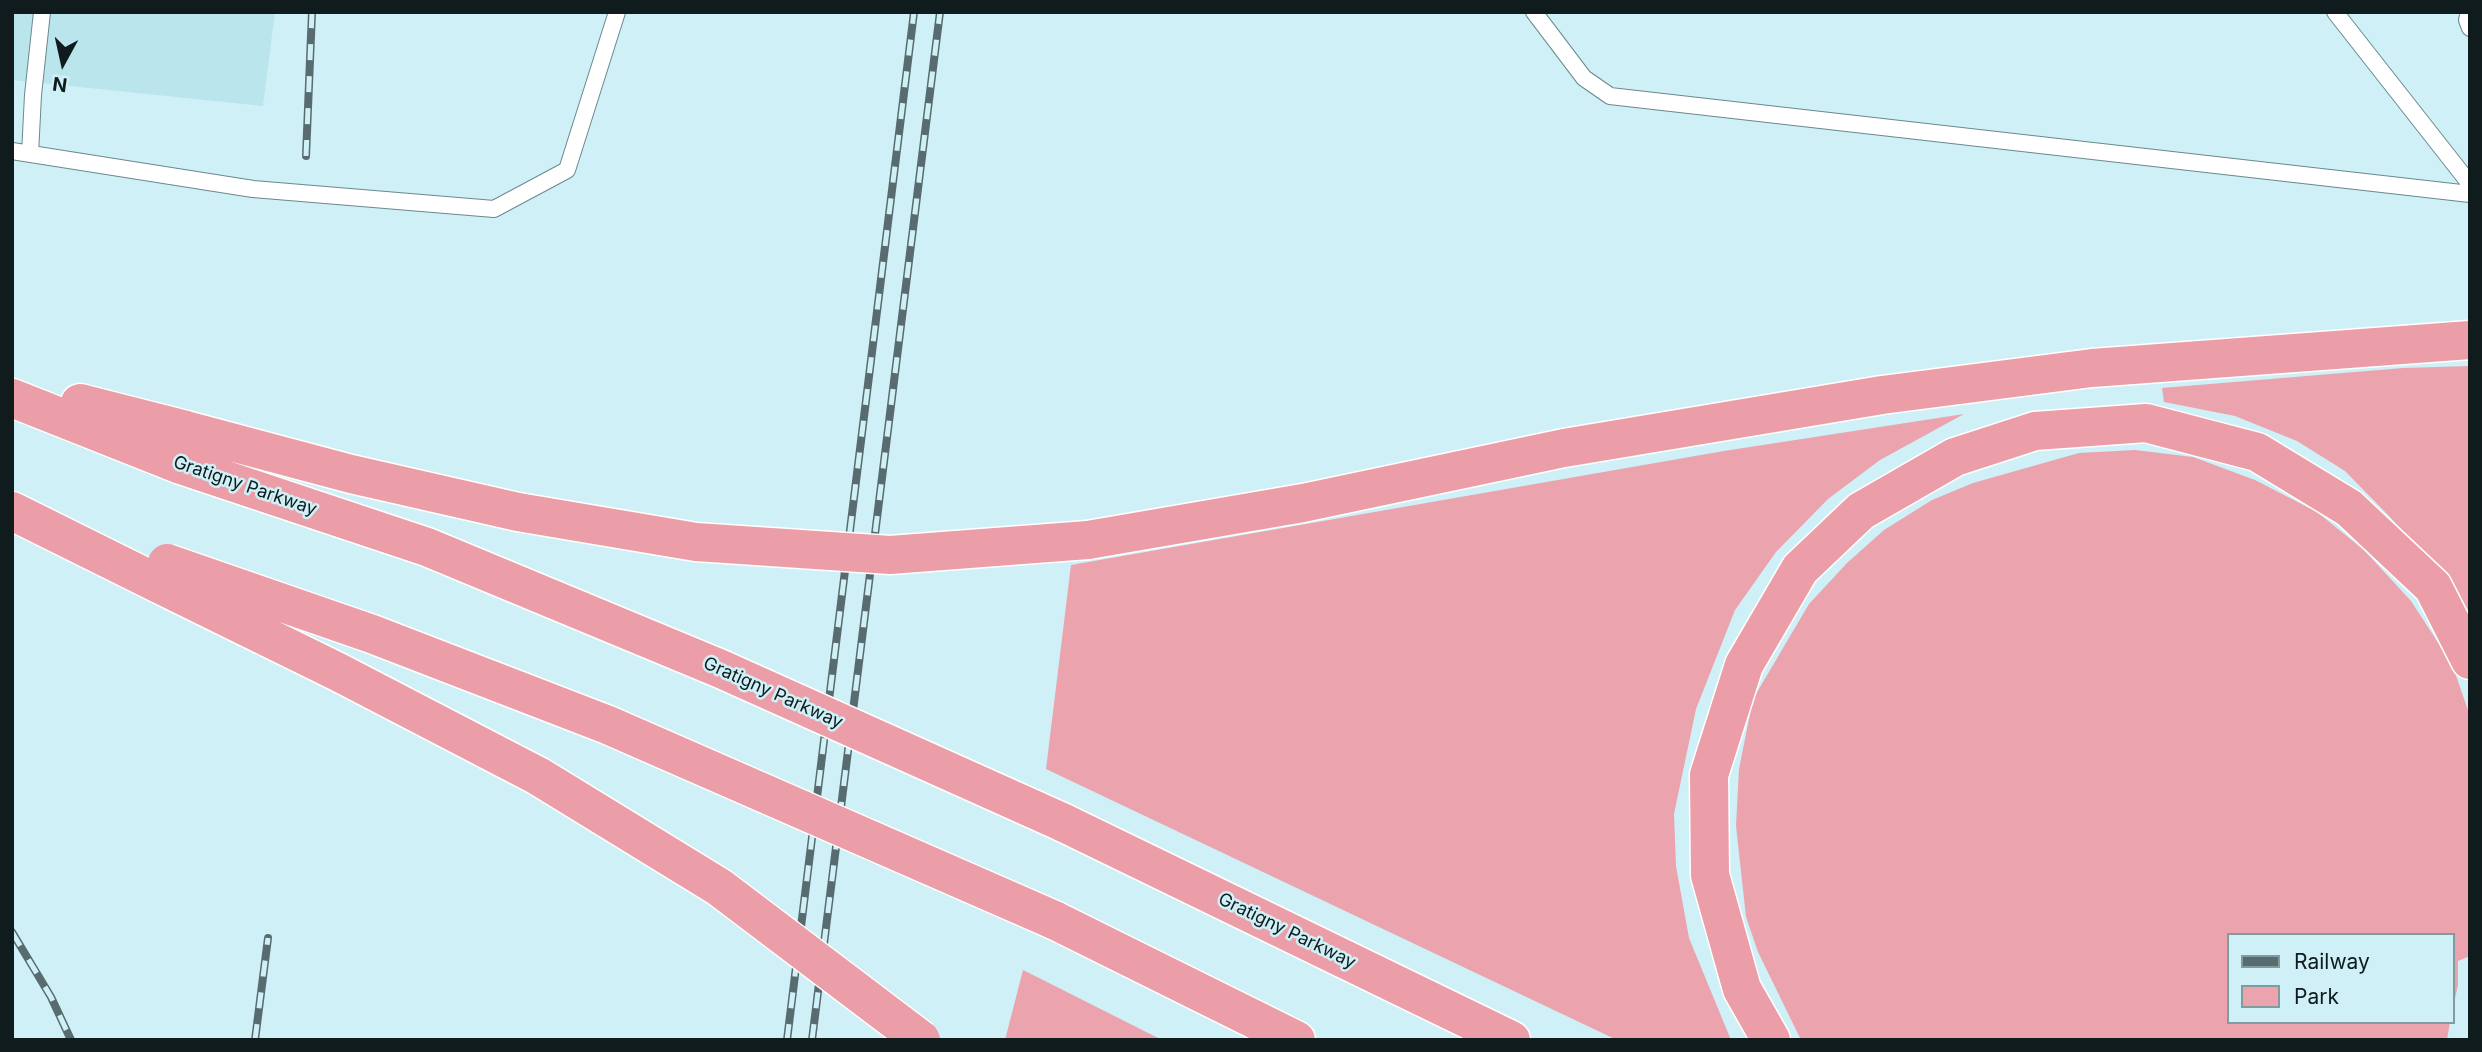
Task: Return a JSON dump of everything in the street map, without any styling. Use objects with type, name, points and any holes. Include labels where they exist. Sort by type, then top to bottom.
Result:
[{"type":"highway","points":[[12,385],[184,447],[351,474],[519,512],[696,542],[890,555],[1088,540],[1303,503],[1564,448],[1882,395],[2092,368],[2470,340]]},
{"type":"highway","name":"Gratigny Parkway","points":[[12,398],[184,447],[721,669],[1062,822],[1511,1040]]},
{"type":"highway","points":[[1771,1040],[1742,989],[1710,874],[1709,775],[1744,665],[1800,569],[1861,510],[1955,457],[2035,431],[2146,423],[2257,452],[2349,508],[2433,587],[2470,660]]},
{"type":"highway","points":[[12,511],[164,574],[372,634],[608,725],[1054,920],[1296,1040]]},
{"type":"highway","points":[[164,574],[338,672],[538,776],[719,887],[921,1040]]},
{"type":"lane","points":[[30,153],[42,12]]},
{"type":"lane","points":[[12,151],[253,189],[494,209],[567,170],[617,12]]},
{"type":"lane","points":[[1534,12],[1584,78],[1610,96],[2470,194]]},
{"type":"lane","points":[[2335,12],[2470,184]]},
{"type":"lane","points":[[2469,12],[2467,20],[2470,28]]},
{"type":"shaded area","points":[[12,12],[275,12],[263,106],[12,80]]},
{"type":"green space","points":[[2470,366],[2470,616],[2440,573],[2345,471],[2297,441],[2235,416],[2164,402],[2162,388],[2403,368]]},
{"type":"green space","points":[[1964,414],[1880,460],[1828,499],[1776,552],[1735,610],[1696,709],[1674,814],[1676,866],[1689,938],[1731,1040],[1617,1040],[1046,769],[1071,565],[1724,451]]},
{"type":"green space","points":[[2135,450],[2193,457],[2255,480],[2317,512],[2364,550],[2411,601],[2452,664],[2470,716],[2470,956],[2458,961],[2458,985],[2454,1003],[2454,933],[2226,933],[2226,1024],[2450,1024],[2447,1040],[1801,1040],[1758,952],[1746,917],[1736,826],[1739,769],[1753,699],[1809,604],[1847,563],[1884,530],[1932,500],[1973,483],[2079,453]]},
{"type":"green space","points":[[1023,970],[1049,983],[1162,1040],[1005,1040]]},
{"type":"railway","points":[[306,156],[312,12]]},
{"type":"railway","points":[[787,1040],[914,12]]},
{"type":"railway","points":[[812,1040],[940,12]]},
{"type":"railway","points":[[12,932],[51,997],[71,1040]]},
{"type":"railway","points":[[255,1040],[268,938]]}]
